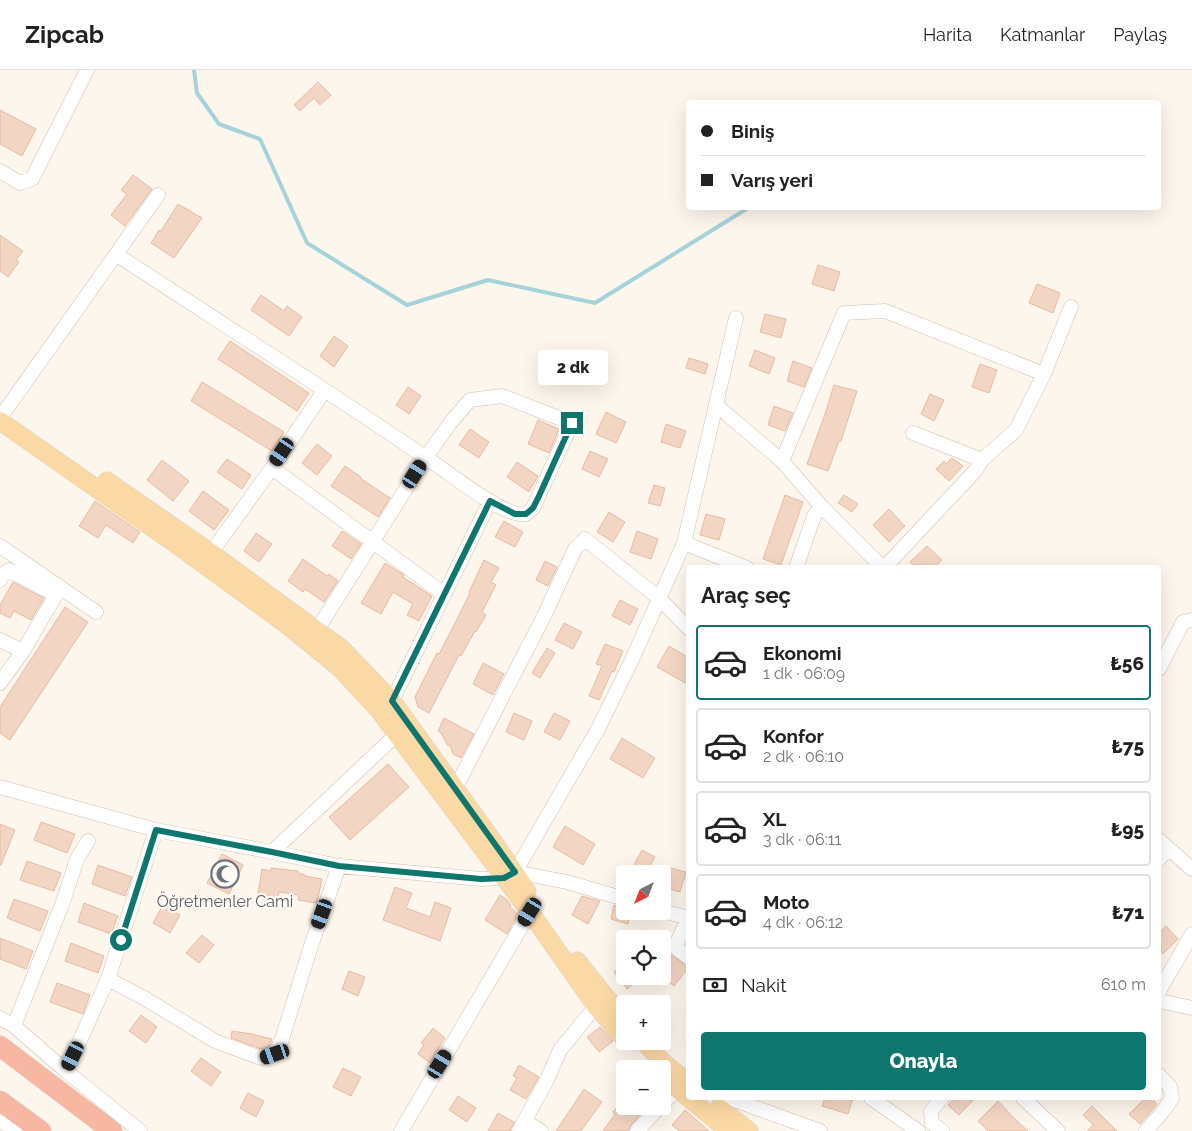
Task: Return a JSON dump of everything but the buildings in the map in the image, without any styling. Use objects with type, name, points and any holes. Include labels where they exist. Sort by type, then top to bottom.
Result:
[{"type":"highway","points":[[0,1046],[112,1131]]},
{"type":"highway","points":[[0,1101],[41,1131]]},
{"type":"main road","points":[[1,414],[208,559],[317,630],[342,649],[392,701],[455,789],[530,912],[596,1006],[616,1029]]},
{"type":"main road","points":[[208,559],[339,667],[379,710],[396,735],[616,1011]]},
{"type":"main road","points":[[636,1050],[645,1060]]},
{"type":"main road","points":[[652,1050],[685,1083]]},
{"type":"main road","points":[[671,1079],[685,1083]]},
{"type":"main road","points":[[701,1100],[729,1131]]},
{"type":"main road","points":[[709,1100],[748,1131]]},
{"type":"street","points":[[0,171],[20,183],[32,179],[87,70]]},
{"type":"street","points":[[1,414],[158,196]]},
{"type":"street","points":[[117,255],[426,457],[490,501],[515,514],[526,514],[533,508],[572,423],[502,396],[470,400],[451,422],[426,457],[317,630]]},
{"type":"street","points":[[887,565],[976,470],[982,460],[1016,430],[1044,374],[1071,307]]},
{"type":"street","points":[[782,461],[844,313],[885,311],[1044,374]]},
{"type":"street","points":[[509,875],[598,729],[660,599],[684,543],[736,318]]},
{"type":"street","points":[[208,559],[324,390]]},
{"type":"street","points":[[716,405],[782,461],[820,506],[881,565]]},
{"type":"street","points":[[913,433],[982,460]]},
{"type":"street","points":[[272,468],[444,594]]},
{"type":"street","points":[[392,701],[490,501]]},
{"type":"street","points":[[797,565],[814,516],[820,506]]},
{"type":"street","points":[[455,789],[545,614],[575,549],[585,539],[660,599],[686,626]]},
{"type":"street","points":[[684,543],[739,565]]},
{"type":"street","points":[[0,546],[96,612]]},
{"type":"street","points":[[0,580],[3,574],[9,570],[56,595],[23,651],[0,682]]},
{"type":"street","points":[[1161,666],[1183,622],[1192,620]]},
{"type":"street","points":[[0,640],[23,651]]},
{"type":"street","points":[[272,852],[396,735]]},
{"type":"street","points":[[0,787],[156,830],[339,866],[481,879],[509,875],[567,882],[616,896]]},
{"type":"street","points":[[66,1071],[108,979],[156,830]]},
{"type":"street","points":[[14,1026],[63,902],[77,859],[88,841]]},
{"type":"street","points":[[1162,849],[1192,869]]},
{"type":"street","points":[[108,979],[216,1041],[261,1058],[275,1054],[282,1039],[311,946],[339,866]]},
{"type":"street","points":[[401,1131],[530,912]]},
{"type":"street","points":[[671,913],[686,917]]},
{"type":"street","points":[[686,924],[674,946],[686,956]]},
{"type":"street","points":[[1161,988],[1192,934]]},
{"type":"street","points":[[1161,1001],[1192,1008]]},
{"type":"street","points":[[541,1131],[522,1126],[560,1050],[596,1006]]},
{"type":"street","points":[[0,1018],[14,1026],[140,1131]]},
{"type":"street","points":[[1146,1131],[1172,1098],[1170,1088],[1161,1077]]},
{"type":"street","points":[[671,1096],[685,1083]]},
{"type":"street","points":[[735,1100],[820,1131]]},
{"type":"street","points":[[874,1100],[918,1131],[937,1127],[931,1111],[940,1100]]},
{"type":"street","points":[[1025,1100],[1058,1131]]},
{"type":"street","points":[[637,1131],[652,1115]]},
{"type":"street","points":[[0,1120],[14,1131]]},
{"type":"waterway","points":[[194,70],[197,93],[219,124],[260,139],[307,243],[407,305],[488,280],[595,303],[745,210]]},
{"type":"place","name":"Öğretmenler Cami","points":[[225,874]]},
{"type":"route","points":[[121,940],[156,830],[339,866],[481,879],[504,878],[515,872],[392,701],[490,501],[520,515],[526,514],[533,508],[572,423]]}]
